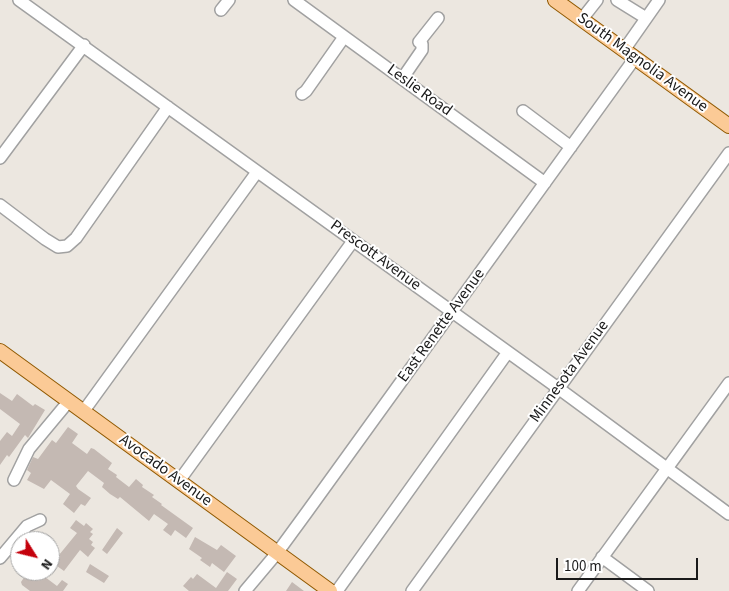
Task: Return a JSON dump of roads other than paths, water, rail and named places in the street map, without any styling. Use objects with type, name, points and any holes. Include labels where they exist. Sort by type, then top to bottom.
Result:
[{"type":"main road","name":"South Magnolia Avenue","points":[[555,0],[729,126]]},
{"type":"main road","name":"Avocado Avenue","points":[[0,351],[330,591]]},
{"type":"street","name":"Prescott Avenue","points":[[19,0],[558,388],[729,514]]},
{"type":"street","points":[[221,10],[229,0]]},
{"type":"street","name":"Leslie Road","points":[[294,0],[545,183]]},
{"type":"street","points":[[582,19],[596,0]]},
{"type":"street","points":[[617,0],[646,18]]},
{"type":"street","name":"East Renette Avenue","points":[[245,591],[277,553],[571,148],[629,54],[646,18],[659,0]]},
{"type":"street","points":[[402,79],[422,50],[420,42],[438,18]]},
{"type":"street","points":[[302,94],[344,37]]},
{"type":"street","points":[[0,158],[84,45]]},
{"type":"street","points":[[0,205],[43,238],[58,246],[67,246],[76,238],[168,107]]},
{"type":"street","points":[[523,111],[571,148]]},
{"type":"street","name":"Minnesota Avenue","points":[[412,591],[729,153]]},
{"type":"street","points":[[83,412],[257,172]]},
{"type":"street","points":[[179,481],[353,241]]},
{"type":"street","points":[[337,591],[508,352]]},
{"type":"street","points":[[578,591],[729,383]]},
{"type":"street","points":[[14,480],[29,449],[69,401]]},
{"type":"street","points":[[0,558],[27,526],[40,520]]},
{"type":"street","points":[[602,558],[648,591]]}]
